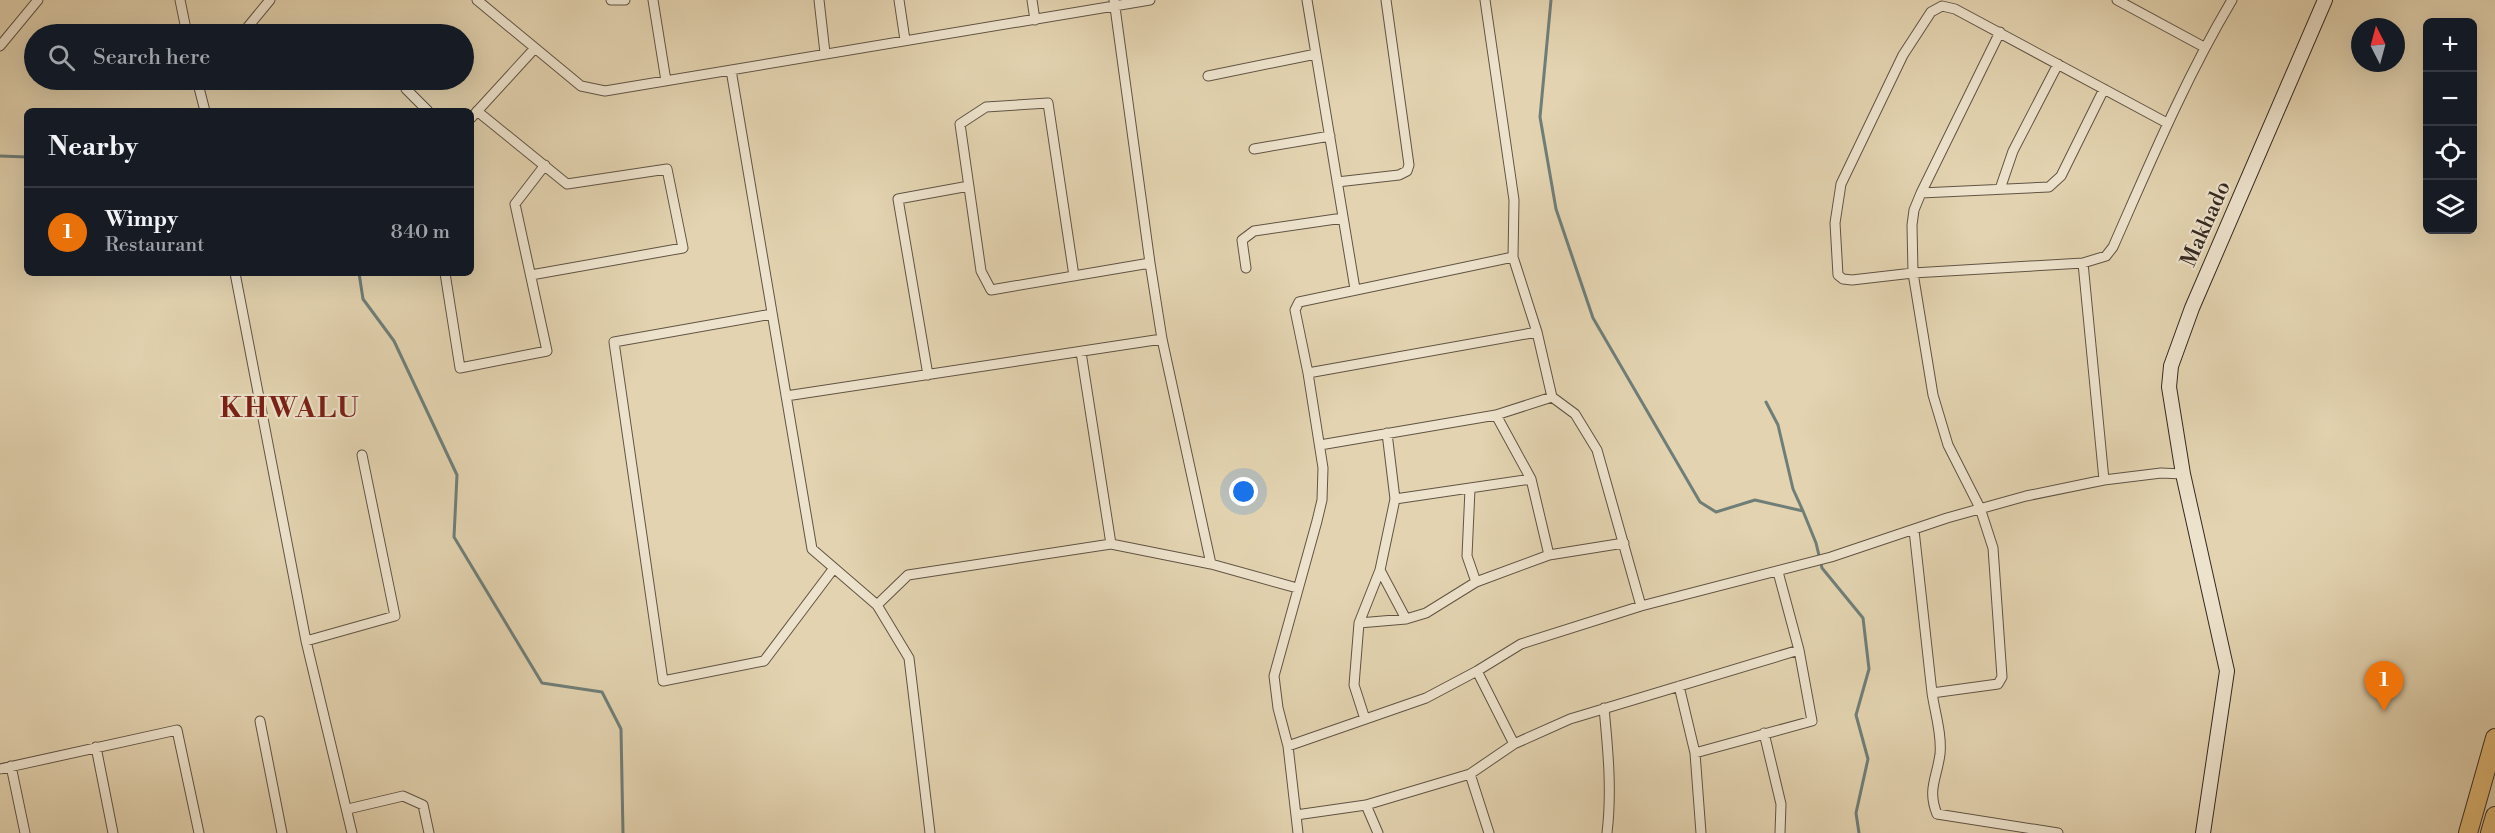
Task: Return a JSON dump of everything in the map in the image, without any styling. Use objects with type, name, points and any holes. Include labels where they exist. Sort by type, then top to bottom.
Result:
[{"type":"highway","points":[[2468,833],[2495,738]]},
{"type":"highway","points":[[2490,833],[2495,816]]},
{"type":"street","points":[[0,46],[38,0]]},
{"type":"street","points":[[180,0],[185,24]]},
{"type":"street","points":[[250,24],[270,0]]},
{"type":"street","points":[[477,0],[581,86],[605,91],[1035,20],[1115,4],[1150,0]]},
{"type":"street","points":[[611,0],[624,0]]},
{"type":"street","points":[[653,0],[666,81]]},
{"type":"street","points":[[819,0],[825,53]]},
{"type":"street","points":[[899,0],[905,40]]},
{"type":"street","points":[[1032,0],[1035,20]]},
{"type":"street","points":[[1307,0],[1355,289]]},
{"type":"street","points":[[1337,182],[1399,175],[1407,171],[1409,165],[1386,0]]},
{"type":"street","points":[[1485,0],[1514,200],[1513,257],[1537,332],[1552,397],[1575,414],[1598,450],[1641,606]]},
{"type":"street","points":[[2117,0],[2134,4],[2204,47]]},
{"type":"street","points":[[2167,123],[2000,32],[1955,9],[1942,6],[1930,12],[1903,55],[1841,184],[1835,223],[1838,275],[1852,280],[1913,273],[2083,263],[2106,256],[2113,247],[2167,123],[2204,47],[2232,0]]},
{"type":"street","name":"Makhado","points":[[2203,833],[2227,671],[2183,474],[2169,387],[2171,366],[2192,308],[2325,0]]},
{"type":"street","points":[[1115,4],[1162,339],[1211,564]]},
{"type":"street","points":[[1932,693],[1995,686],[2002,677],[1993,548],[1980,508],[1948,445],[1935,406],[1913,273],[1912,225],[1914,210],[1921,193],[2000,32]]},
{"type":"street","points":[[531,275],[683,248],[667,169],[567,184],[545,165],[474,115],[535,48]]},
{"type":"street","points":[[1208,76],[1316,54]]},
{"type":"street","points":[[2000,189],[2013,151],[2058,64]]},
{"type":"street","points":[[731,70],[812,549],[877,605],[909,658],[930,833]]},
{"type":"street","points":[[1921,193],[2049,187],[2055,184],[2104,89]]},
{"type":"street","points":[[200,90],[204,108]]},
{"type":"street","points":[[407,90],[425,108]]},
{"type":"street","points":[[1074,276],[1048,103],[986,107],[960,124],[981,271],[991,290],[1074,276],[1150,263]]},
{"type":"street","points":[[1254,149],[1330,136]]},
{"type":"street","points":[[445,276],[460,368],[547,351],[515,204],[545,165]]},
{"type":"street","points":[[928,375],[898,199],[969,186]]},
{"type":"street","points":[[1246,268],[1242,240],[1248,234],[1254,231],[1343,218]]},
{"type":"street","points":[[1298,833],[1288,746],[1278,708],[1274,676],[1322,500],[1323,468],[1296,306],[1299,302],[1355,289],[1513,257]]},
{"type":"street","points":[[2083,263],[2104,480]]},
{"type":"street","points":[[236,276],[306,641],[352,833]]},
{"type":"street","points":[[772,314],[614,342],[663,681],[764,661],[834,568]]},
{"type":"street","points":[[1308,373],[1537,332]]},
{"type":"street","points":[[786,396],[1162,339]]},
{"type":"street","points":[[1081,352],[1111,544]]},
{"type":"street","points":[[1320,445],[1496,415],[1552,397]]},
{"type":"street","points":[[1496,415],[1531,479],[1549,555]]},
{"type":"street","points":[[1365,719],[1354,685],[1359,623],[1380,570],[1395,499],[1387,433]]},
{"type":"street","points":[[306,641],[395,616],[362,455]]},
{"type":"street","points":[[1288,746],[1426,698],[1521,644],[1641,606],[1831,557],[1980,508],[2104,480],[2183,474]]},
{"type":"street","points":[[1395,499],[1531,479]]},
{"type":"street","points":[[1470,489],[1467,556],[1476,582]]},
{"type":"street","points":[[1914,530],[1939,739],[1940,755],[1932,791],[1933,803],[1938,814],[2058,833]]},
{"type":"street","points":[[1359,623],[1406,619],[1426,613],[1476,582],[1549,555],[1624,543]]},
{"type":"street","points":[[877,605],[908,575],[1111,544],[1211,564],[1297,588]]},
{"type":"street","points":[[1380,570],[1406,619]]},
{"type":"street","points":[[1695,753],[1812,721],[1799,650],[1778,572]]},
{"type":"street","points":[[1296,815],[1366,805],[1470,774],[1514,744],[1570,719],[1799,650]]},
{"type":"street","points":[[1477,671],[1514,744]]},
{"type":"street","points":[[1679,686],[1695,753],[1701,833]]},
{"type":"street","points":[[1604,708],[1610,767],[1610,812],[1607,833]]},
{"type":"street","points":[[260,720],[282,833]]},
{"type":"street","points":[[0,769],[177,730],[199,833]]},
{"type":"street","points":[[1764,733],[1782,804],[1780,833]]},
{"type":"street","points":[[96,747],[113,833]]},
{"type":"street","points":[[11,766],[25,833]]},
{"type":"street","points":[[1470,774],[1488,833]]},
{"type":"street","points":[[348,809],[403,796],[423,805],[429,833]]},
{"type":"street","points":[[1366,805],[1378,833]]},
{"type":"waterway","points":[[1551,0],[1540,117],[1556,209],[1593,318],[1700,502],[1716,512],[1755,500],[1803,511],[1816,543],[1822,568],[1863,618],[1869,669],[1856,715],[1868,759],[1856,813],[1859,833]]},
{"type":"waterway","points":[[0,156],[24,157]]},
{"type":"waterway","points":[[359,276],[363,299],[394,341],[457,475],[454,537],[542,683],[602,692],[621,729],[623,833]]},
{"type":"waterway","points":[[1766,402],[1778,425],[1793,489],[1803,511]]},
{"type":"place","name":"Wimpy","points":[[2384,711]]},
{"type":"district","name":"KHWALU","points":[[290,408]]}]
